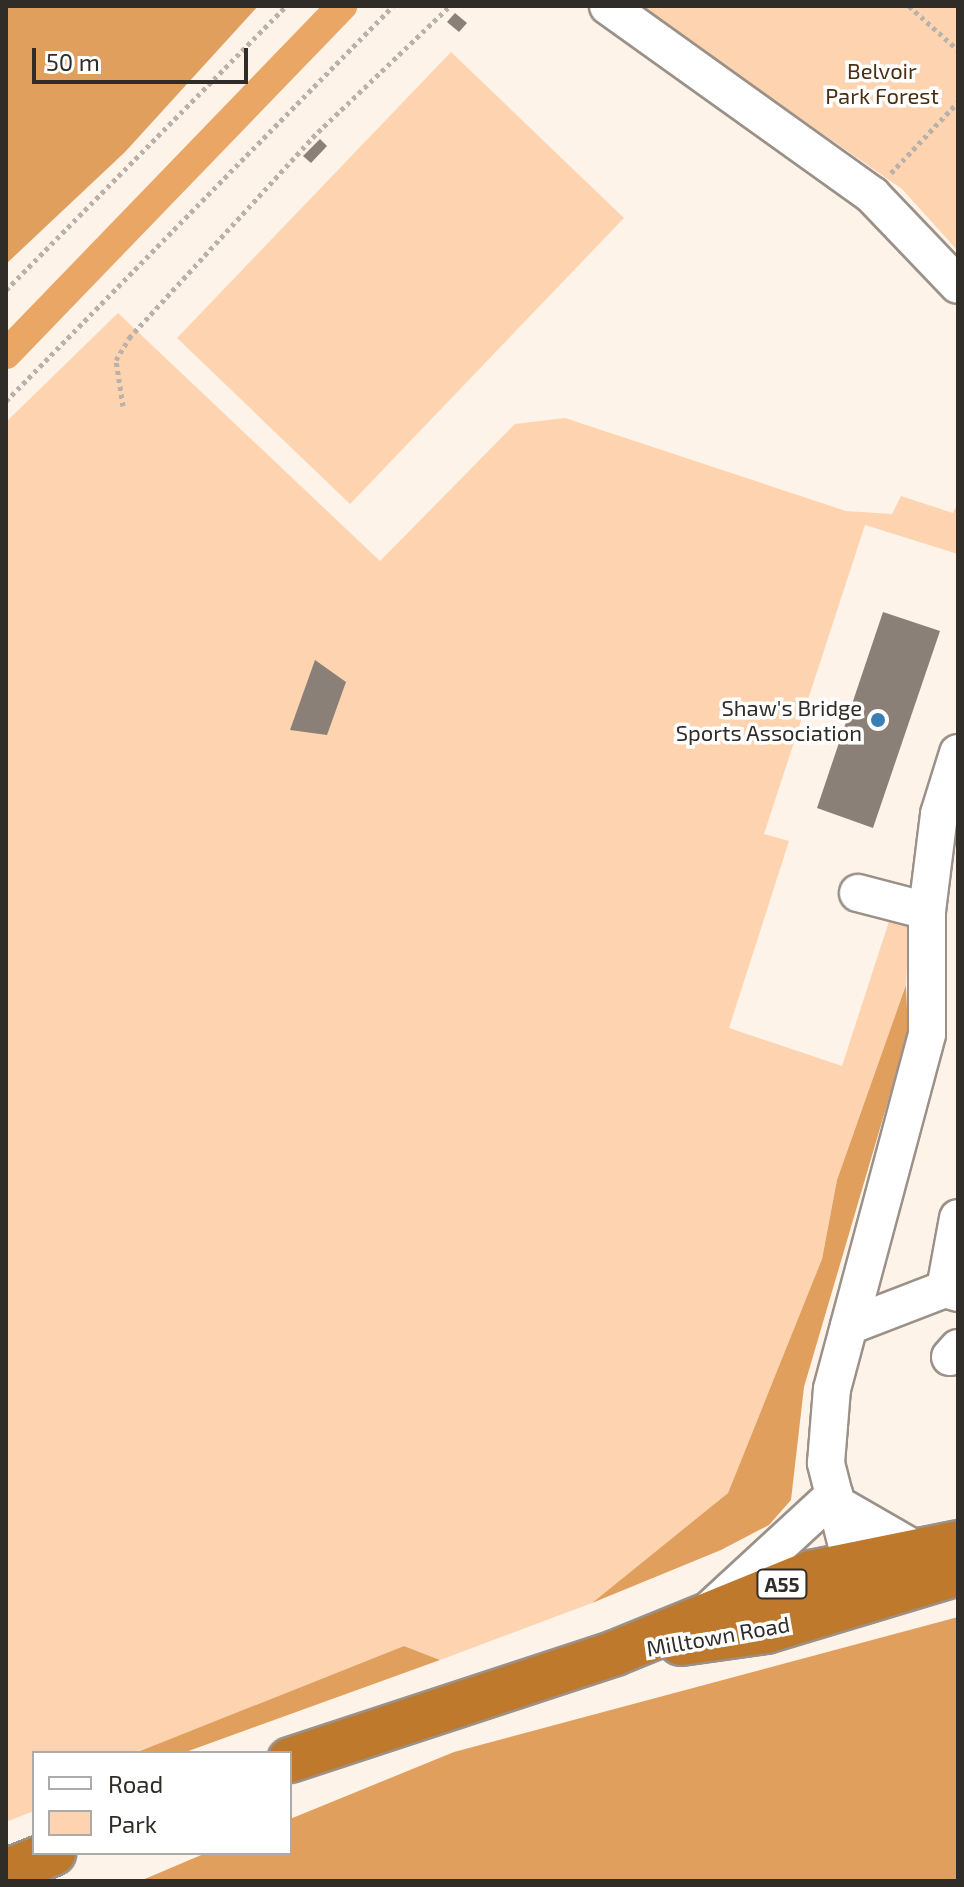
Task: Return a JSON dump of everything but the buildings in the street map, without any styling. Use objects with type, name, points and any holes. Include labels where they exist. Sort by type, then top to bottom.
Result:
[{"type":"highway","name":"Milltown Road","points":[[292,1759],[615,1653],[851,1560],[938,1547]]},
{"type":"highway","name":"Milltown Road","points":[[615,1653],[766,1631],[958,1573]]},
{"type":"highway","points":[[6,1872],[48,1855]]},
{"type":"lane","points":[[608,6],[872,195],[958,285]]},
{"type":"lane","points":[[861,1602],[825,1446],[849,1326],[927,1034],[927,911],[958,753]]},
{"type":"lane","points":[[858,893],[927,911]]},
{"type":"lane","points":[[849,1326],[952,1291],[958,1218]]},
{"type":"lane","points":[[835,1499],[938,1547]]},
{"type":"lane","points":[[701,1618],[835,1499]]},
{"type":"path","points":[[6,290],[286,6]]},
{"type":"path","points":[[6,401],[393,6]]},
{"type":"path","points":[[123,406],[116,360],[129,338],[318,132],[450,6]]},
{"type":"path","points":[[909,6],[958,50]]},
{"type":"path","points":[[872,195],[958,102]]},
{"type":"green space","name":"Belvoir Park Forest","points":[[639,6],[958,6],[958,251],[902,189]]},
{"type":"green space","points":[[451,52],[624,218],[350,504],[177,338]]},
{"type":"green space","points":[[118,313],[380,561],[515,424],[565,418],[846,511],[892,514],[901,496],[953,513],[958,502],[958,554],[865,525],[764,834],[789,841],[729,1028],[842,1066],[892,912],[909,917],[906,985],[837,1180],[822,1259],[728,1493],[592,1603],[440,1660],[404,1646],[140,1751],[32,1751],[32,1812],[6,1822],[6,422]]},
{"type":"shaded area","points":[[6,6],[258,6],[125,152],[6,264]]},
{"type":"shaded area","points":[[906,985],[908,1033],[804,1387],[791,1500],[769,1525],[721,1550],[592,1603],[728,1493],[822,1259],[837,1180]]},
{"type":"shaded area","points":[[958,1617],[958,1881],[140,1881],[201,1855],[292,1855],[292,1818],[454,1752]]},
{"type":"shaded area","points":[[404,1646],[440,1660],[189,1751],[140,1751]]},
{"type":"waterway","points":[[6,354],[342,6]]},
{"type":"place","name":"Shaw's Bridge Sports Association","points":[[878,720]]}]
